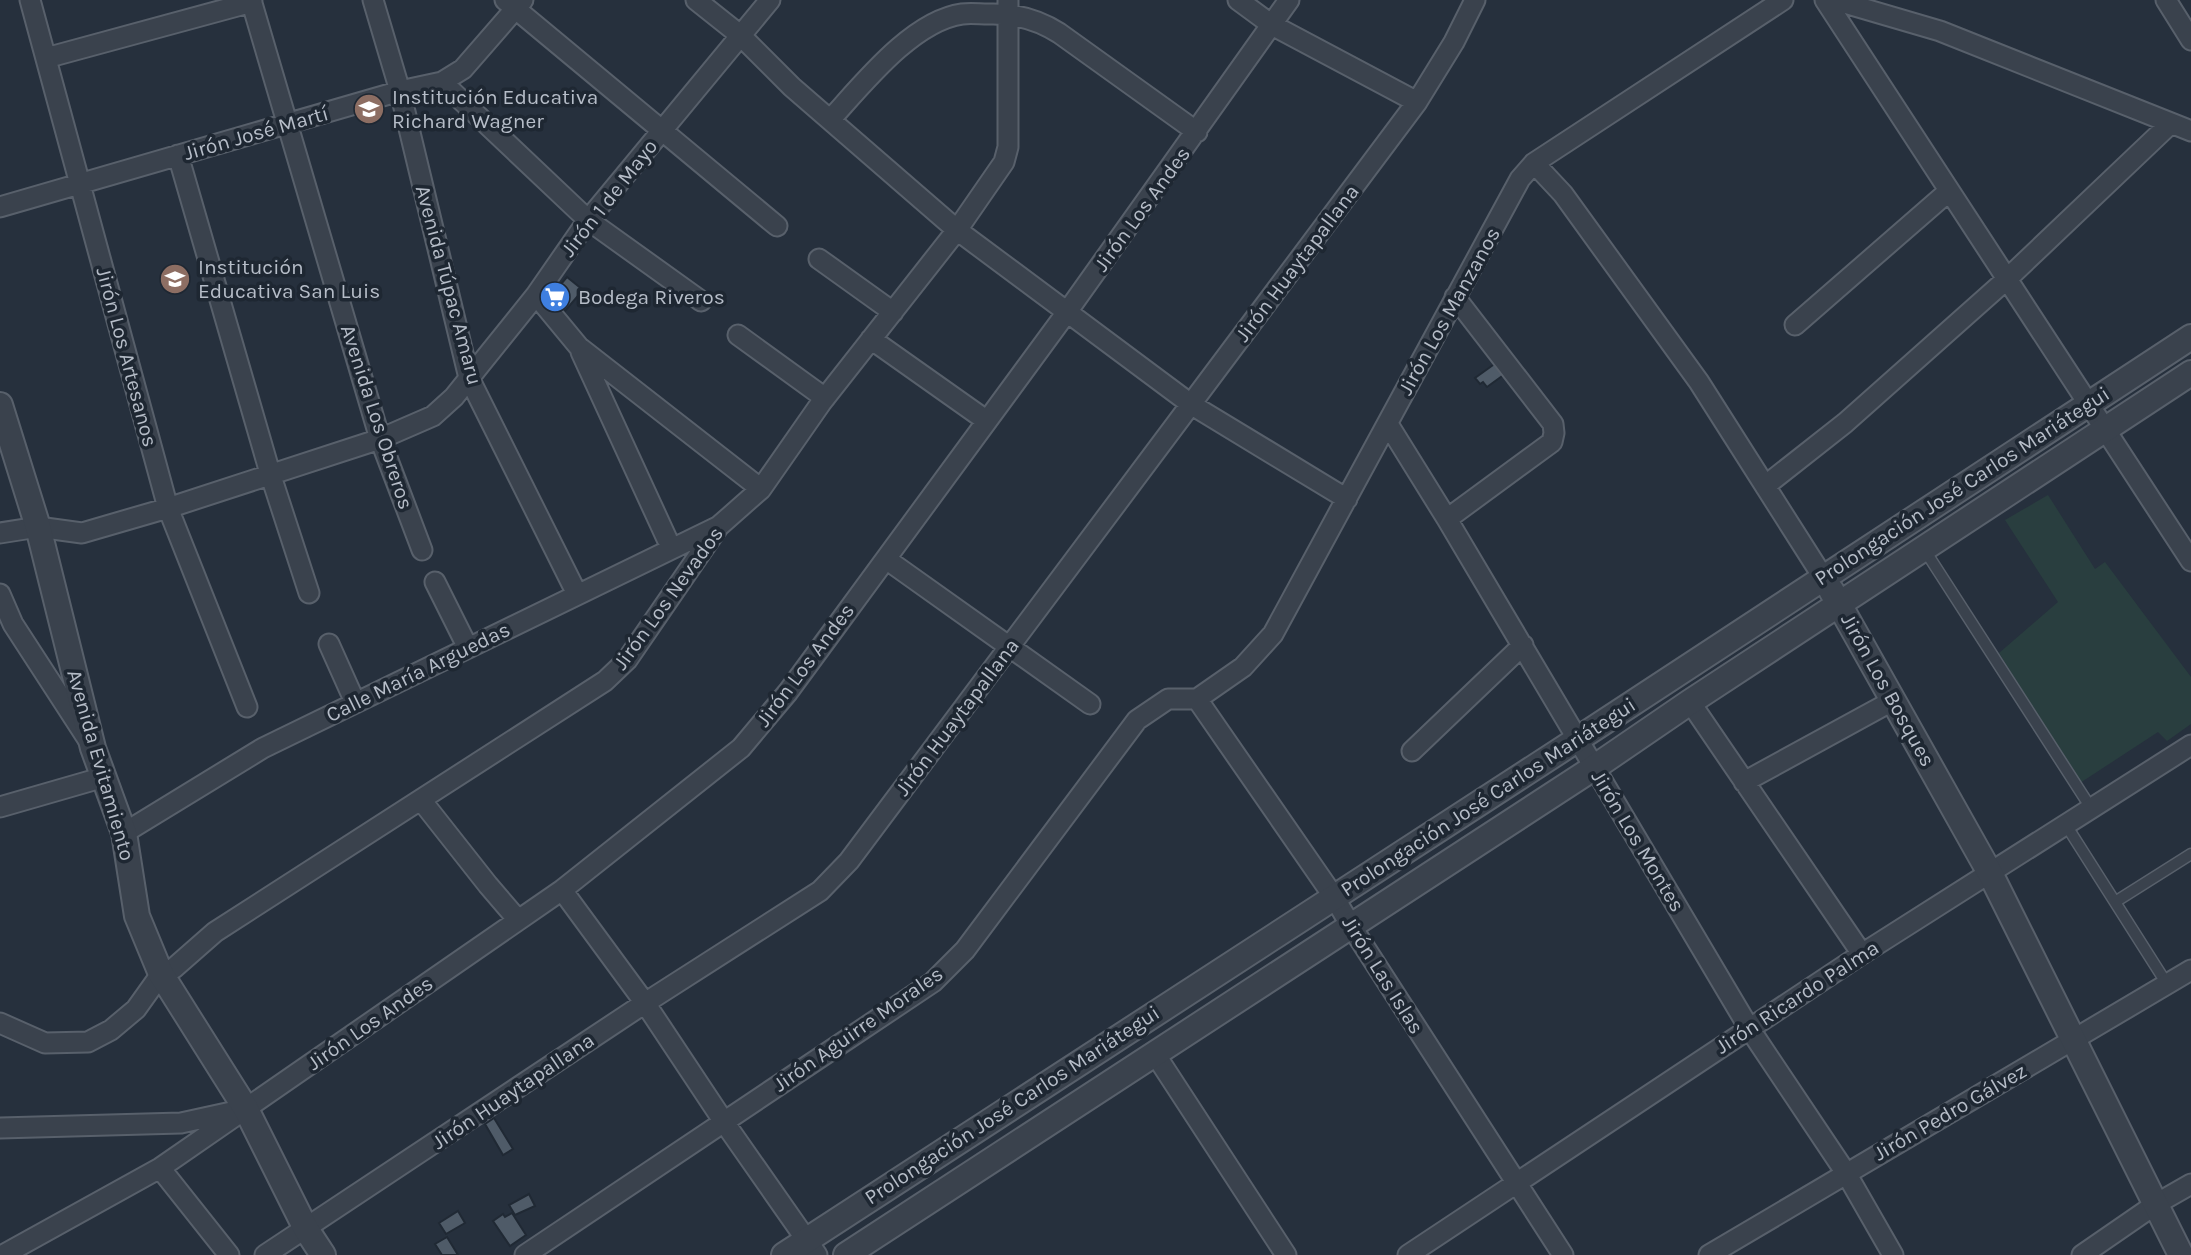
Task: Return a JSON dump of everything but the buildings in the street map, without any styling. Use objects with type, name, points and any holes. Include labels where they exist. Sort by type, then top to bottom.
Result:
[{"type":"street","name":"Jirón Los Artesanos","points":[[30,0],[168,508],[247,707]]},
{"type":"street","name":"Avenida Túpac Amaru","points":[[373,0],[400,91],[469,378],[577,594]]},
{"type":"street","points":[[696,0],[740,35],[792,87],[957,230],[1192,405],[1347,499]]},
{"type":"street","name":"Jirón 1 de Mayo","points":[[0,533],[38,527],[82,533],[380,439],[433,416],[469,378],[536,295],[588,220],[770,0]]},
{"type":"street","points":[[1238,0],[1272,25],[1417,102]]},
{"type":"street","name":"Jirón Los Andes","points":[[3,1255],[160,1168],[246,1109],[562,890],[741,748],[788,692],[1067,312],[1198,132],[1289,0]]},
{"type":"street","name":"Jirón Huaytapallana","points":[[265,1255],[645,1003],[820,891],[849,861],[1417,102],[1475,0]]},
{"type":"street","points":[[1825,0],[2191,561]]},
{"type":"street","points":[[1834,0],[1940,31],[2191,131]]},
{"type":"street","points":[[2165,0],[2191,40]]},
{"type":"street","points":[[46,58],[252,1]]},
{"type":"street","name":"Avenida Los Obreros","points":[[252,1],[380,439],[422,550]]},
{"type":"street","name":"Jirón Los Manzanos","points":[[1198,699],[1243,667],[1273,634],[1520,178],[1534,163],[1778,1]]},
{"type":"street","points":[[515,3],[661,131],[777,226]]},
{"type":"street","name":"Jirón José Martí","points":[[0,207],[400,91],[442,82],[463,69],[515,3]]},
{"type":"street","points":[[830,120],[891,53],[939,21],[961,14],[1008,7],[1059,33],[1198,132]]},
{"type":"street","name":"Jirón Los Nevados","points":[[0,1023],[45,1043],[88,1042],[111,1030],[136,1009],[161,974],[174,968],[215,932],[606,681],[627,660],[719,526],[761,489],[825,398],[957,230],[1004,162],[1008,147],[1008,7]]},
{"type":"street","points":[[442,82],[588,220],[701,301]]},
{"type":"street","points":[[1765,486],[1845,423],[2007,279],[2170,124]]},
{"type":"street","points":[[178,155],[270,474],[309,593]]},
{"type":"street","name":"Jirón Los Bosques","points":[[1534,163],[1563,194],[1699,382],[1840,603],[1990,873],[2181,1255]]},
{"type":"street","points":[[1796,325],[1949,191]]},
{"type":"street","points":[[820,259],[893,312]]},
{"type":"street","points":[[536,295],[579,347],[761,489]]},
{"type":"street","points":[[1447,519],[1552,442],[1554,433],[1553,424],[1455,297]]},
{"type":"street","points":[[738,335],[825,398]]},
{"type":"street","name":"Prolongación José Carlos Mariátegui","points":[[783,1255],[812,1247],[1334,897],[2191,337]]},
{"type":"street","points":[[871,339],[987,421]]},
{"type":"street","points":[[579,347],[667,539]]},
{"type":"street","name":"Prolongación José Carlos Mariátegui","points":[[846,1255],[1595,767],[2191,373]]},
{"type":"street","name":"Avenida Evitamiento","points":[[0,405],[38,527],[93,748],[124,833],[137,916],[161,974],[246,1109],[306,1229],[323,1255]]},
{"type":"street","name":"Jirón Los Montes","points":[[1388,424],[1749,1028],[1846,1173],[1893,1255]]},
{"type":"street","name":"Calle María Arguedas","points":[[124,833],[263,748],[719,526]]},
{"type":"street","points":[[886,559],[1090,704]]},
{"type":"street","points":[[435,582],[468,648]]},
{"type":"street","points":[[0,594],[6,626],[93,748]]},
{"type":"street","points":[[329,644],[355,702]]},
{"type":"street","points":[[1412,751],[1522,645]]},
{"type":"street","name":"Jirón Aguirre Morales","points":[[525,1255],[933,982],[965,950],[1137,720],[1168,699],[1198,699]]},
{"type":"street","name":"Jirón Las Islas","points":[[1198,699],[1334,897],[1563,1255]]},
{"type":"street","points":[[1744,782],[1894,700]]},
{"type":"street","points":[[1690,702],[1862,954]]},
{"type":"street","name":"Jirón Ricardo Palma","points":[[1408,1255],[1862,954],[2191,745]]},
{"type":"street","points":[[0,807],[104,777]]},
{"type":"street","points":[[421,800],[518,920]]},
{"type":"street","points":[[562,890],[645,1003],[812,1247]]},
{"type":"street","name":"Jirón Pedro Gálvez","points":[[1709,1255],[2191,970]]},
{"type":"street","points":[[1155,1054],[1286,1255]]},
{"type":"street","points":[[0,1128],[181,1123],[246,1109]]},
{"type":"street","points":[[160,1168],[229,1255]]},
{"type":"street","points":[[2082,1255],[2156,1204],[2191,1184]]},
{"type":"lane","points":[[1924,548],[2091,808]]},
{"type":"lane","points":[[2066,824],[2167,984]]},
{"type":"lane","points":[[2115,902],[2191,854]]},
{"type":"green space","points":[[2048,495],[2095,569],[2105,562],[2191,677],[2191,724],[2167,741],[2158,732],[2080,783],[1999,653],[2058,602],[2005,520]]},
{"type":"place","name":"Institución Educativa Richard Wagner","points":[[369,109]]},
{"type":"place","name":"Institución Educativa San Luis","points":[[175,279]]},
{"type":"place","name":"Bodega Riveros","points":[[555,297]]}]
